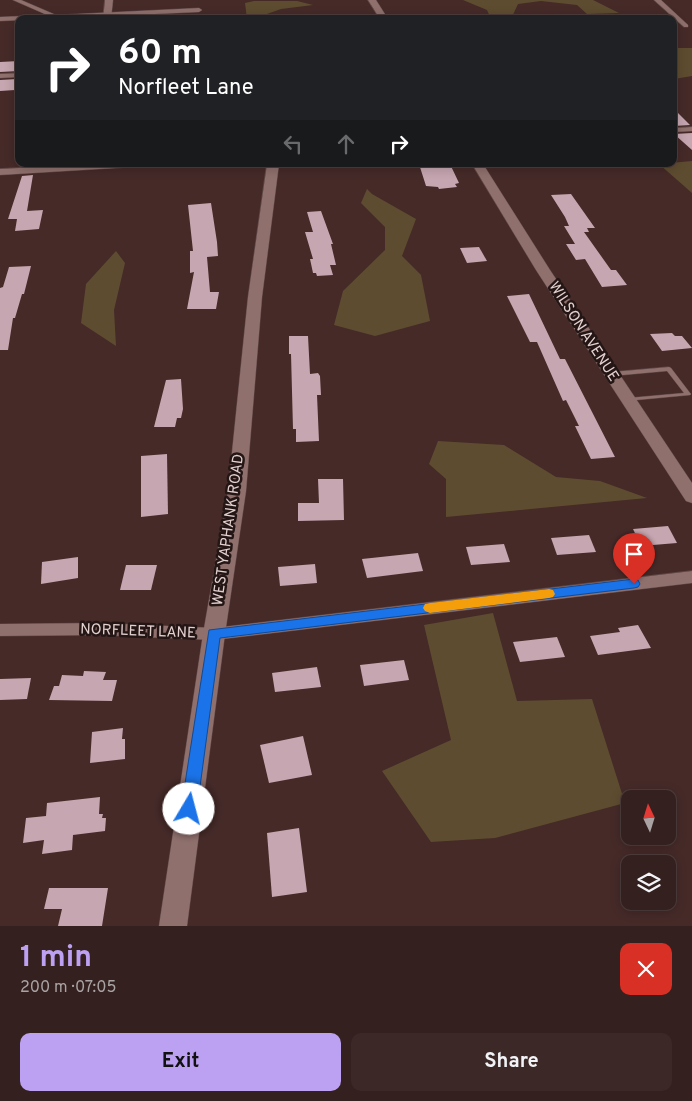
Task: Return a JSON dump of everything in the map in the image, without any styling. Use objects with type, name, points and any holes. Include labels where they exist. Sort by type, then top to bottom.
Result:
[{"type":"street","points":[[16,0],[54,15]]},
{"type":"street","points":[[107,15],[109,0]]},
{"type":"street","points":[[197,0],[201,15]]},
{"type":"street","points":[[372,0],[381,15]]},
{"type":"street","points":[[657,0],[675,15]]},
{"type":"street","points":[[122,15],[199,10]]},
{"type":"street","points":[[677,16],[689,26]]},
{"type":"street","points":[[0,19],[15,18]]},
{"type":"street","points":[[0,76],[15,75]]},
{"type":"street","points":[[677,130],[692,128]]},
{"type":"street","points":[[0,172],[82,167]]},
{"type":"street","name":"WEST YAPHANK ROAD","points":[[173,926],[214,634],[237,491],[255,296],[273,167]]},
{"type":"street","name":"WILSON AVENUE","points":[[479,167],[543,270],[692,497]]},
{"type":"street","name":"NORFLEET LANE","points":[[0,630],[99,629],[214,634],[692,577]]},
{"type":"lane","points":[[611,374],[669,368],[688,394],[628,400]]},
{"type":"shaded area","points":[[463,0],[593,0],[619,13],[587,14],[577,5],[541,1],[518,4],[513,15],[489,15],[487,10]]},
{"type":"shaded area","points":[[254,1],[297,1],[313,5],[281,9],[268,15],[246,15],[245,3]]},
{"type":"shaded area","points":[[677,48],[692,48],[692,76],[677,78]]},
{"type":"shaded area","points":[[692,161],[692,193],[662,167],[677,167],[677,162]]},
{"type":"shaded area","points":[[367,189],[372,194],[416,219],[402,256],[421,275],[430,321],[375,336],[334,325],[343,291],[385,250],[385,227],[361,203]]},
{"type":"shaded area","points":[[116,251],[125,263],[114,310],[116,346],[81,323],[86,284]]},
{"type":"shaded area","points":[[438,441],[504,445],[556,477],[600,481],[647,498],[446,517],[446,479],[429,464]]},
{"type":"shaded area","points":[[493,613],[517,701],[592,699],[621,790],[621,804],[495,838],[431,842],[382,771],[451,740],[424,625]]},
{"type":"building","points":[[15,61],[15,71],[0,72],[0,62]]},
{"type":"building","points":[[15,79],[15,90],[0,91],[0,80]]},
{"type":"building","points":[[677,112],[690,125],[677,126]]},
{"type":"building","points":[[692,133],[692,150],[677,137],[677,134]]},
{"type":"building","points":[[420,167],[451,167],[459,183],[455,184],[457,187],[439,189],[438,187],[426,186]]},
{"type":"building","points":[[33,175],[27,211],[43,210],[39,229],[15,231],[17,219],[8,219],[22,176]]},
{"type":"building","points":[[571,194],[595,228],[587,228],[589,232],[584,232],[611,270],[616,270],[627,285],[602,287],[585,259],[576,260],[566,244],[575,244],[564,226],[569,226],[565,217],[551,195]]},
{"type":"building","points":[[211,203],[218,256],[207,257],[210,292],[219,292],[216,309],[187,309],[194,272],[190,273],[190,251],[193,251],[188,205]]},
{"type":"building","points":[[321,211],[333,244],[331,244],[336,265],[330,265],[333,275],[317,276],[316,273],[313,273],[310,259],[313,259],[305,232],[313,232],[307,212]]},
{"type":"building","points":[[479,247],[487,261],[467,263],[460,248]]},
{"type":"building","points":[[31,266],[24,294],[22,294],[15,318],[13,318],[8,350],[0,350],[0,288],[3,287],[9,267]]},
{"type":"building","points":[[529,294],[560,359],[565,359],[615,457],[591,459],[575,426],[579,426],[566,400],[563,401],[537,342],[530,342],[507,296]]},
{"type":"building","points":[[672,333],[675,336],[682,336],[692,348],[662,351],[650,334]]},
{"type":"building","points":[[289,336],[308,336],[310,374],[318,373],[320,376],[321,395],[317,395],[319,441],[296,442],[296,429],[293,429]]},
{"type":"building","points":[[181,379],[183,409],[181,418],[177,418],[175,427],[154,427],[166,380]]},
{"type":"building","points":[[167,454],[168,514],[141,517],[141,456]]},
{"type":"building","points":[[318,479],[343,479],[344,520],[298,521],[298,503],[319,503]]},
{"type":"building","points":[[668,526],[677,543],[641,546],[633,529]]},
{"type":"building","points":[[589,535],[596,552],[557,555],[551,538]]},
{"type":"building","points":[[504,544],[510,562],[471,565],[466,547]]},
{"type":"building","points":[[418,553],[423,571],[367,578],[362,559]]},
{"type":"building","points":[[78,557],[78,578],[41,584],[42,562]]},
{"type":"building","points":[[315,564],[317,583],[280,586],[278,567]]},
{"type":"building","points":[[126,565],[157,565],[151,590],[120,590]]},
{"type":"building","points":[[638,625],[651,648],[598,655],[590,636],[620,632],[618,628]]},
{"type":"building","points":[[557,637],[565,657],[520,662],[513,642]]},
{"type":"building","points":[[404,660],[409,680],[364,686],[360,665]]},
{"type":"building","points":[[317,667],[321,687],[275,692],[272,673]]},
{"type":"building","points":[[84,671],[106,672],[103,680],[117,680],[112,701],[49,700],[54,686],[59,686],[62,675],[83,676]]},
{"type":"building","points":[[31,678],[27,699],[0,700],[0,679]]},
{"type":"building","points":[[123,728],[122,739],[125,739],[125,759],[90,763],[92,732]]},
{"type":"building","points":[[303,736],[312,775],[269,783],[260,745]]},
{"type":"building","points":[[100,797],[99,814],[103,814],[102,818],[106,818],[105,831],[73,835],[72,850],[42,854],[44,840],[23,843],[26,818],[46,816],[47,803]]},
{"type":"building","points":[[299,828],[307,892],[272,897],[267,833]]},
{"type":"building","points":[[49,888],[108,888],[102,926],[58,926],[62,909],[44,909]]},
{"type":"slow traffic","points":[[430,608],[549,594]]},
{"type":"route","points":[[189,809],[214,634],[634,584]]}]
